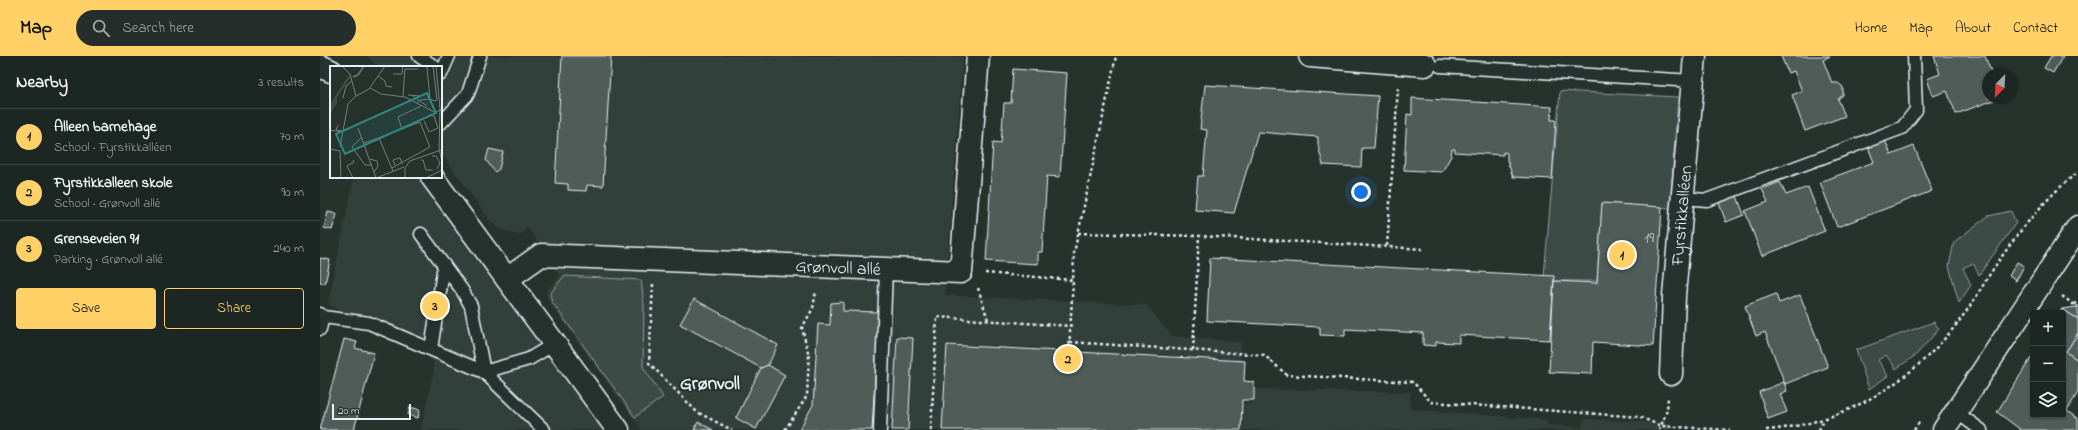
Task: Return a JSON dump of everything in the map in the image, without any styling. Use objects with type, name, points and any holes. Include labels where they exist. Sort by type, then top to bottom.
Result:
[{"type":"street","points":[[961,272],[978,56]]},
{"type":"street","points":[[1310,56],[1416,63]]},
{"type":"street","name":"Fyrstikkalléen","points":[[1671,374],[1674,296],[1695,56]]},
{"type":"street","points":[[320,66],[330,71]]},
{"type":"street","points":[[433,178],[618,430]]},
{"type":"street","points":[[1944,430],[2078,227]]},
{"type":"street","name":"Grønvoll allé","points":[[507,279],[541,255],[961,272]]},
{"type":"lane","points":[[419,56],[433,66]]},
{"type":"lane","points":[[442,67],[448,56]]},
{"type":"lane","points":[[442,122],[468,94],[480,56]]},
{"type":"lane","points":[[1683,198],[1708,200],[1902,128],[1916,110],[1914,56]]},
{"type":"lane","points":[[1416,63],[1694,81]]},
{"type":"lane","points":[[421,234],[462,290],[471,306],[484,372]]},
{"type":"lane","points":[[430,349],[444,265]]},
{"type":"lane","points":[[880,430],[886,269]]},
{"type":"lane","points":[[320,329],[322,315],[369,323],[484,372],[544,430]]},
{"type":"lane","points":[[484,372],[529,359],[554,344]]},
{"type":"lane","points":[[1956,412],[1981,430]]},
{"type":"path","points":[[1068,351],[1070,342],[1074,252],[1116,56]]},
{"type":"path","points":[[1387,246],[1416,63]]},
{"type":"path","points":[[1766,430],[1791,429],[1823,420],[1857,406],[1889,387],[1920,364],[1943,341],[2027,223],[2078,172]]},
{"type":"path","points":[[1078,233],[1199,236],[1424,248]]},
{"type":"path","points":[[1193,350],[1199,236]]},
{"type":"path","points":[[654,260],[650,363],[697,412],[732,430]]},
{"type":"path","points":[[961,272],[1073,280]]},
{"type":"path","points":[[785,430],[807,396],[809,356],[802,328],[813,308],[816,286]]},
{"type":"path","points":[[978,287],[988,320]]},
{"type":"path","points":[[2075,305],[2078,300]]},
{"type":"path","points":[[931,430],[937,317],[1070,326]]},
{"type":"path","points":[[1070,342],[1264,355],[1287,375],[1413,382],[1431,402],[1640,417],[1661,426],[1730,430]]},
{"type":"path","points":[[1659,430],[1667,410],[1671,374]]},
{"type":"path","points":[[1819,430],[1823,420]]},
{"type":"shaded area","points":[[367,56],[963,56],[945,295],[1146,305],[1172,336],[1241,342],[1240,403],[1252,404],[1252,389],[1411,392],[1410,409],[1547,420],[1547,425],[1582,428],[1584,419],[1672,423],[1668,430],[892,430],[642,430],[551,305],[546,295],[547,291],[560,276],[527,226],[523,233],[517,235],[499,229],[491,222],[442,154],[442,66],[377,66]],"holes":[[[896,330],[897,337],[892,430]]]},
{"type":"shaded area","points":[[1560,91],[1678,97],[1670,208],[1602,203],[1597,281],[1554,281],[1544,276]]},
{"type":"shaded area","points":[[354,178],[418,178],[604,430],[421,430],[434,369],[433,361],[426,355],[387,338],[328,304]]},
{"type":"shaded area","points":[[2011,211],[2016,223],[1979,275],[1973,263],[1963,268],[1971,285],[1959,303],[1949,266],[1954,242],[1988,216]]},
{"type":"shaded area","points":[[564,276],[641,280],[644,305],[643,367],[663,397],[635,417],[552,302],[550,294]]},
{"type":"shaded area","points":[[1934,322],[1939,329],[1916,355],[1896,369],[1886,355],[1878,360],[1888,376],[1869,389],[1856,350]]},
{"type":"building","points":[[562,56],[611,56],[603,186],[587,185],[586,191],[568,190],[568,184],[555,183]]},
{"type":"building","points":[[1781,56],[1830,56],[1823,60],[1832,83],[1838,83],[1843,87],[1843,95],[1838,99],[1845,116],[1805,131],[1792,95],[1802,91],[1794,71],[1788,73]]},
{"type":"building","points":[[1934,56],[1985,56],[1990,68],[1982,68],[1983,104],[1956,114],[1947,91],[1933,96],[1927,79],[1940,74]]},
{"type":"building","points":[[2051,56],[2063,56],[2053,73],[2044,68]]},
{"type":"building","points":[[1013,69],[1067,73],[1060,177],[1047,176],[1042,252],[1038,252],[1038,264],[986,261],[993,142],[1001,143],[1004,103],[1011,103]]},
{"type":"building","points":[[1205,85],[1378,96],[1374,148],[1362,148],[1361,167],[1323,165],[1318,145],[1318,137],[1258,132],[1234,213],[1195,210],[1198,176],[1203,176],[1207,130],[1200,129]]},
{"type":"building","points":[[1412,98],[1552,107],[1551,120],[1556,120],[1552,179],[1513,177],[1507,160],[1507,153],[1503,152],[1503,155],[1455,152],[1455,149],[1452,149],[1451,156],[1442,172],[1404,170],[1407,114],[1412,115]]},
{"type":"building","points":[[1885,140],[1891,155],[1914,146],[1932,191],[1837,227],[1820,182],[1874,162],[1868,147]]},
{"type":"building","points":[[489,149],[503,152],[499,169],[495,172],[486,160]]},
{"type":"building","points":[[1780,182],[1786,195],[1808,187],[1825,231],[1762,256],[1745,211],[1768,202],[1762,189]]},
{"type":"building","points":[[1737,196],[1744,215],[1726,222],[1719,203]]},
{"type":"building","points":[[1602,203],[1662,207],[1653,346],[1593,342],[1592,374],[1549,372],[1554,281],[1597,283]]},
{"type":"building","points":[[328,212],[337,214],[332,230],[324,228]]},
{"type":"building","points":[[320,258],[330,260],[325,284],[320,282]]},
{"type":"building","points":[[1210,258],[1554,276],[1550,340],[1459,335],[1459,343],[1436,342],[1436,346],[1423,345],[1423,333],[1345,329],[1345,336],[1320,335],[1320,327],[1207,321]]},
{"type":"building","points":[[2017,262],[2024,266],[2016,281],[2009,276]]},
{"type":"building","points":[[1776,294],[1779,303],[1800,295],[1828,367],[1785,384],[1765,332],[1756,336],[1745,306]]},
{"type":"building","points":[[694,299],[778,345],[768,365],[761,368],[680,324]]},
{"type":"building","points":[[831,303],[843,303],[843,311],[879,312],[872,430],[799,430],[813,405],[818,324],[830,325]]},
{"type":"building","points":[[2078,305],[2078,319],[2066,310],[2062,309],[2077,307]]},
{"type":"building","points":[[2066,312],[2078,319],[2078,333],[2066,352]]},
{"type":"building","points":[[2078,333],[2078,360],[2066,352]]},
{"type":"building","points":[[897,337],[913,338],[908,430],[892,430]]},
{"type":"building","points":[[344,339],[357,342],[355,348],[374,353],[354,430],[320,430]]},
{"type":"building","points":[[947,345],[1245,361],[1244,381],[1254,382],[1254,400],[1242,400],[1241,430],[942,430]]},
{"type":"building","points":[[2066,352],[2078,360],[2078,392],[2067,411],[2078,419],[2078,430],[2021,430],[1997,412],[2030,360],[2030,418],[2066,418]]},
{"type":"building","points":[[768,365],[785,375],[756,429],[736,418],[761,368]]},
{"type":"building","points":[[1784,382],[1787,391],[1780,394],[1787,412],[1768,419],[1759,392]]},
{"type":"building","points":[[410,407],[420,410],[418,418],[408,415]]},
{"type":"building","points":[[698,422],[713,430],[694,430]]},
{"type":"place","name":"Alleen barnehage","points":[[1622,255]]},
{"type":"place","name":"Grenseveien 91","points":[[435,306]]},
{"type":"place","name":"Fyrstikkalleen skole","points":[[1068,359]]},
{"type":"district","name":"Grønvoll","points":[[710,382]]}]
